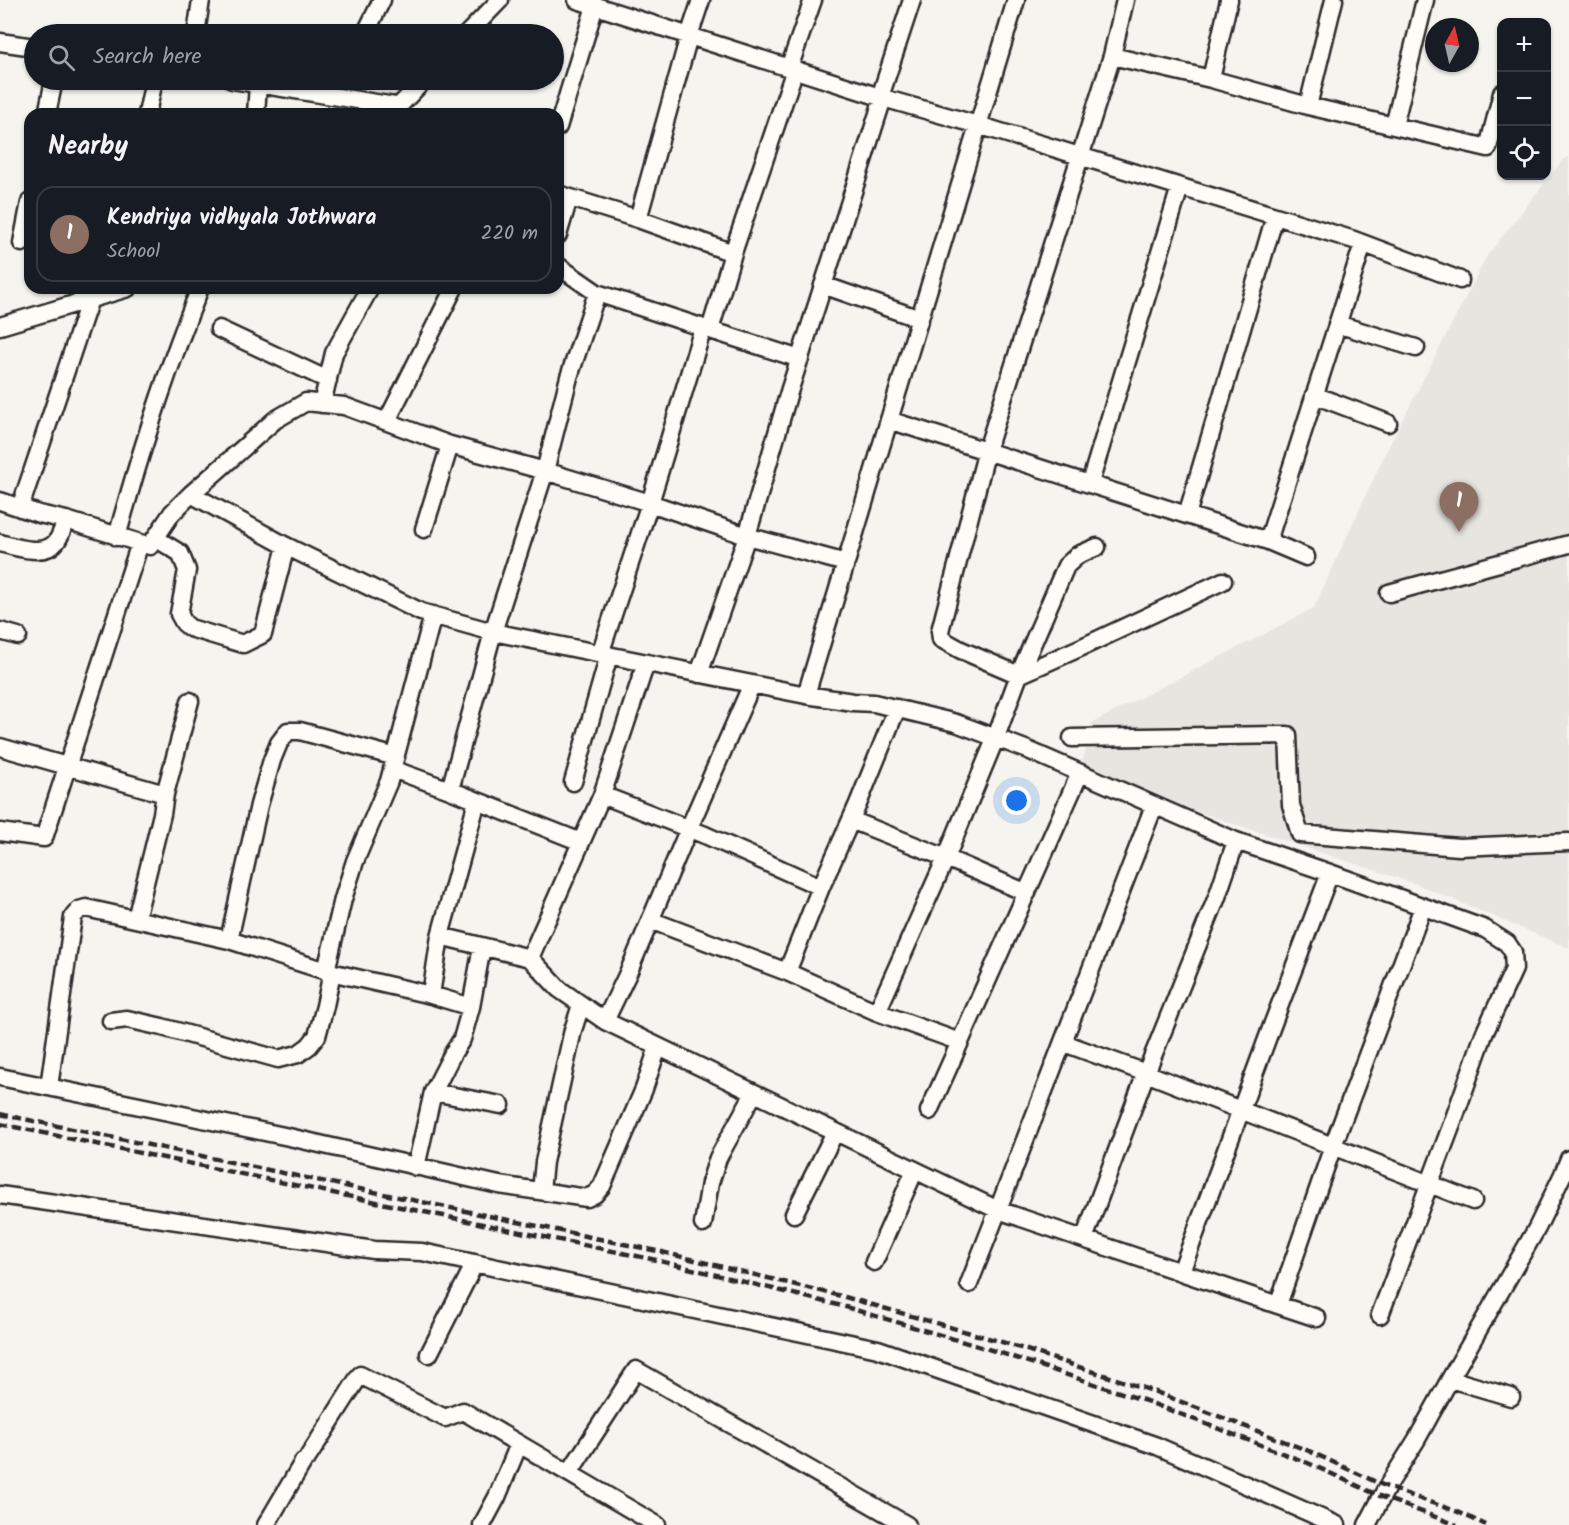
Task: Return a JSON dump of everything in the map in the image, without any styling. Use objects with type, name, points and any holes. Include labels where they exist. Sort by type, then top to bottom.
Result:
[{"type":"street","points":[[197,24],[201,0]]},
{"type":"street","points":[[370,24],[382,0]]},
{"type":"street","points":[[477,24],[500,0]]},
{"type":"street","points":[[577,0],[882,97],[1275,216],[1363,244],[1460,280]]},
{"type":"street","points":[[638,219],[701,0]]},
{"type":"street","points":[[573,782],[604,655],[650,503],[733,253],[813,0]]},
{"type":"street","points":[[699,674],[747,536],[912,0]]},
{"type":"street","points":[[807,695],[1016,0]]},
{"type":"street","points":[[1125,0],[1112,56],[987,450],[940,631],[941,639],[1019,675],[1223,581]]},
{"type":"street","points":[[1211,79],[1229,0]]},
{"type":"street","points":[[1308,106],[1334,0]]},
{"type":"street","points":[[1394,126],[1425,0]]},
{"type":"street","points":[[564,108],[595,6]]},
{"type":"street","points":[[0,42],[24,46]]},
{"type":"street","points":[[1112,56],[1211,79],[1308,106],[1495,150],[1498,126]]},
{"type":"street","points":[[48,108],[52,90]]},
{"type":"street","points":[[148,108],[152,90]]},
{"type":"street","points":[[256,108],[258,90]]},
{"type":"street","points":[[326,90],[389,108]]},
{"type":"street","points":[[400,108],[414,90]]},
{"type":"street","points":[[1090,483],[1180,187]]},
{"type":"street","points":[[564,196],[638,219],[733,253]]},
{"type":"street","points":[[1187,515],[1275,216]]},
{"type":"street","points":[[22,243],[24,233]]},
{"type":"street","points":[[1268,541],[1363,244]]},
{"type":"street","points":[[564,272],[597,293],[800,359]]},
{"type":"street","points":[[823,285],[920,319]]},
{"type":"street","points":[[450,790],[493,632],[545,471],[569,377],[597,293]]},
{"type":"street","points":[[0,326],[107,294]]},
{"type":"street","points":[[117,537],[159,398],[198,294]]},
{"type":"street","points":[[322,404],[334,354],[367,294]]},
{"type":"street","points":[[387,421],[451,294]]},
{"type":"street","points":[[20,507],[90,299]]},
{"type":"street","points":[[1337,324],[1416,348]]},
{"type":"street","points":[[219,329],[328,380]]},
{"type":"street","points":[[1314,395],[1388,423]]},
{"type":"street","points":[[0,832],[44,838],[148,541],[191,494],[275,420],[306,402],[344,405],[450,445],[650,503],[747,536],[846,563]]},
{"type":"street","points":[[889,420],[1268,541],[1306,556]]},
{"type":"street","points":[[424,530],[450,445]]},
{"type":"street","points":[[191,494],[286,546],[421,612],[493,632],[807,695],[874,703],[956,723],[1028,750],[1236,841],[1485,929],[1507,943],[1513,952],[1514,969],[1484,1034],[1380,1315]]},
{"type":"street","points":[[0,501],[117,537],[148,541],[180,553],[187,570],[179,614],[184,623],[190,628],[243,644],[263,634],[286,546]]},
{"type":"street","points":[[0,543],[38,550],[49,548],[56,542],[66,520]]},
{"type":"street","points":[[1389,593],[1569,544]]},
{"type":"street","points":[[877,1012],[946,858],[996,738],[1019,675],[1066,566],[1078,555],[1097,547]]},
{"type":"street","points":[[111,1021],[127,1019],[278,1059],[298,1054],[317,1036],[326,1006],[329,972],[343,899],[355,861],[389,781],[433,615]]},
{"type":"street","points":[[0,631],[18,636]]},
{"type":"street","points":[[530,958],[602,795],[646,663]]},
{"type":"street","points":[[605,1021],[752,684]]},
{"type":"street","points":[[136,919],[190,700]]},
{"type":"street","points":[[786,972],[897,708]]},
{"type":"street","points":[[229,940],[262,794],[279,742],[288,731],[300,731],[394,763],[450,790],[581,842]]},
{"type":"street","points":[[1072,738],[1288,735],[1291,805],[1300,834],[1459,847],[1569,842]]},
{"type":"street","points":[[0,747],[165,794]]},
{"type":"street","points":[[929,1111],[1080,773]]},
{"type":"street","points":[[602,795],[688,828],[820,887]]},
{"type":"street","points":[[431,995],[440,936],[477,801]]},
{"type":"street","points":[[969,1284],[1154,806]]},
{"type":"street","points":[[851,820],[1027,893]]},
{"type":"street","points":[[1084,1239],[1146,1073],[1217,897],[1236,841]]},
{"type":"street","points":[[1181,1272],[1330,873]]},
{"type":"street","points":[[1278,1305],[1333,1146],[1424,907]]},
{"type":"street","points":[[49,1087],[73,917],[79,910],[86,908],[229,940],[329,972],[431,995],[471,1007]]},
{"type":"street","points":[[650,920],[786,972],[877,1012],[960,1042]]},
{"type":"street","points":[[440,936],[530,958],[559,989],[605,1021],[998,1210],[1317,1318]]},
{"type":"street","points":[[417,1167],[433,1092],[462,1039],[471,1007],[482,946]]},
{"type":"street","points":[[541,1191],[544,1162],[573,1030],[581,1005]]},
{"type":"street","points":[[1064,1043],[1473,1201]]},
{"type":"street","points":[[0,1077],[289,1137],[499,1185],[587,1198],[595,1194],[602,1186],[644,1089],[658,1047]]},
{"type":"street","points":[[433,1092],[501,1105]]},
{"type":"street","points":[[703,1224],[710,1183],[718,1158],[754,1093]]},
{"type":"street","points":[[794,1214],[834,1132]]},
{"type":"street","points":[[1367,1525],[1537,1228],[1569,1159]]},
{"type":"street","points":[[874,1262],[915,1170]]},
{"type":"street","points":[[0,1195],[374,1250],[422,1252],[878,1349],[1157,1446],[1337,1525]]},
{"type":"street","points":[[429,1354],[475,1263]]},
{"type":"street","points":[[568,1473],[636,1370],[908,1525]]},
{"type":"street","points":[[266,1525],[360,1375],[445,1418],[464,1411],[657,1525]]},
{"type":"street","points":[[1449,1379],[1511,1397]]},
{"type":"street","points":[[482,1525],[497,1497],[519,1444]]},
{"type":"shaded area","points":[[1569,157],[1569,948],[1416,884],[1080,773],[1092,723],[1314,608],[1384,456],[1487,256],[1547,180],[1551,180],[1551,175],[1562,161]]},
{"type":"railway","points":[[0,1114],[662,1252],[845,1297],[1002,1342],[1153,1391],[1309,1451],[1387,1487],[1458,1512],[1486,1525]]},
{"type":"railway","points":[[0,1124],[656,1260],[842,1306],[998,1352],[1146,1401],[1308,1463],[1382,1497],[1457,1525]]},
{"type":"place","name":"Kendriya vidhyala Jothwara","points":[[1459,532]]}]
